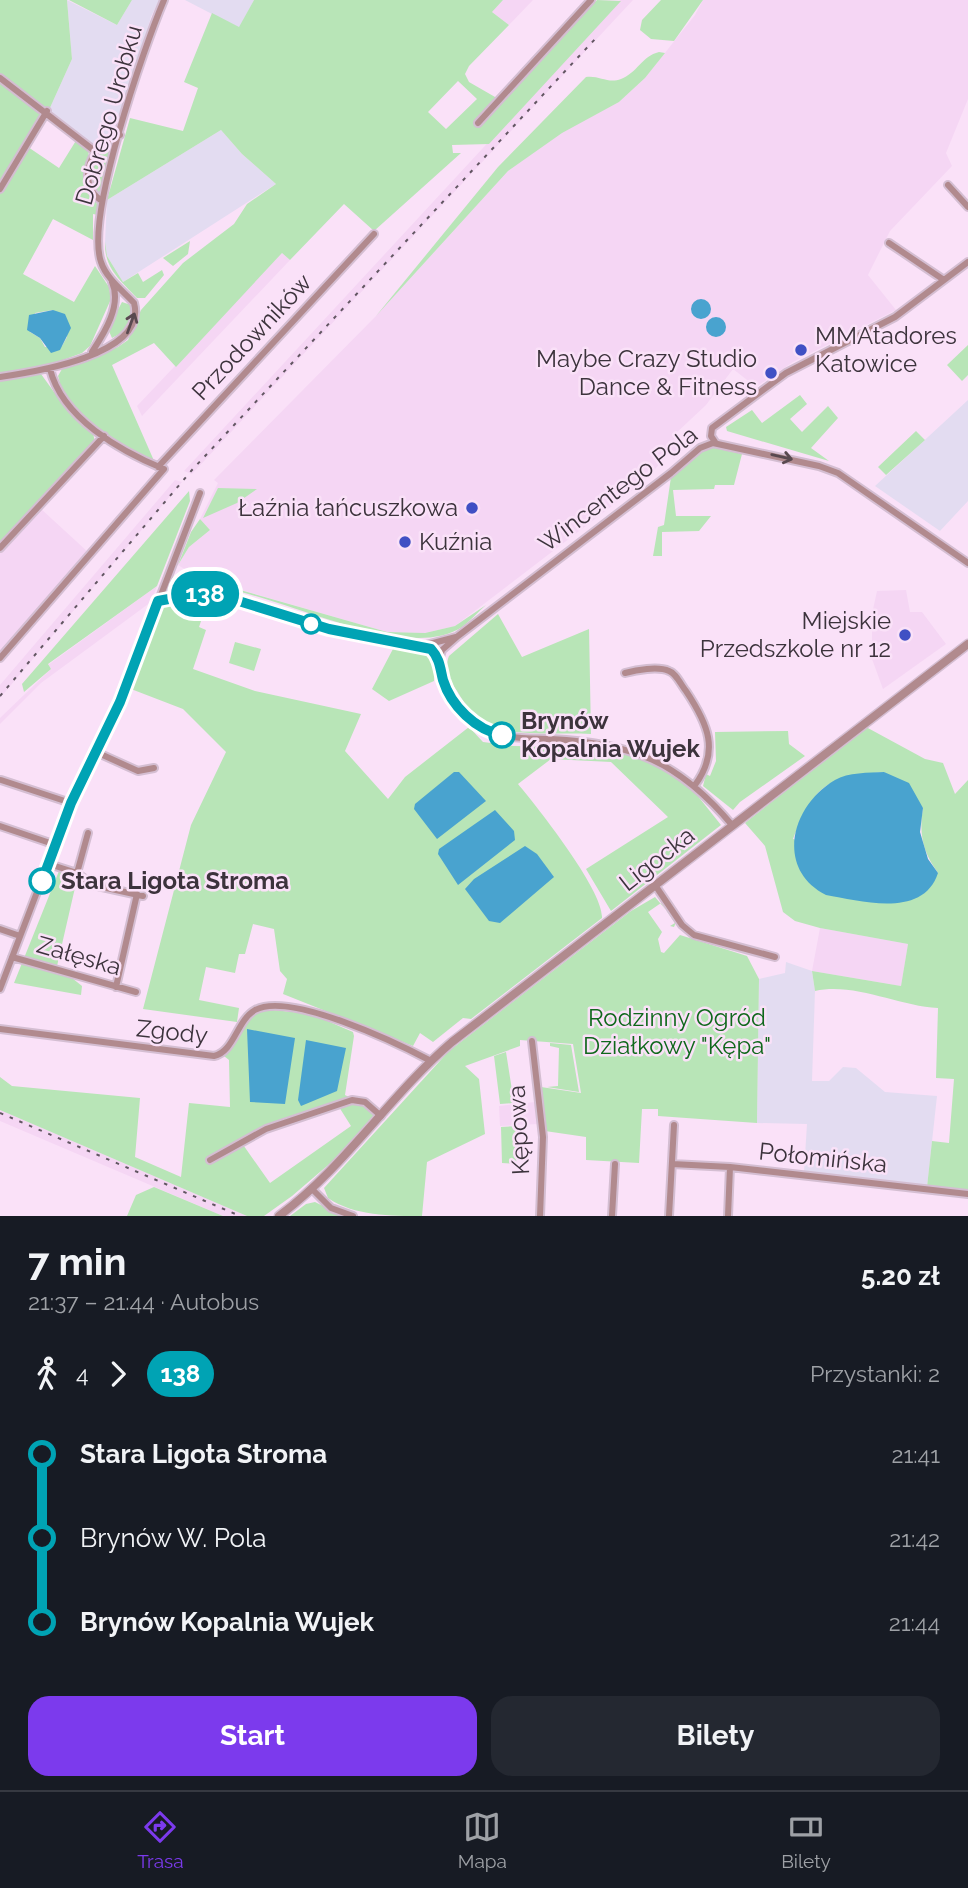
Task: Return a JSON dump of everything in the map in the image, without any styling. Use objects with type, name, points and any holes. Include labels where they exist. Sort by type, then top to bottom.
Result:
[{"type":"street","name":"Dobrego Urobku","points":[[115,306],[116,293],[99,256],[102,201],[138,72],[164,0]]},
{"type":"street","points":[[478,122],[591,0]]},
{"type":"street","points":[[0,78],[47,111],[96,152]]},
{"type":"street","points":[[0,189],[47,111]]},
{"type":"street","points":[[102,201],[95,195],[88,179],[89,163],[108,139],[120,135]]},
{"type":"street","points":[[948,185],[968,207]]},
{"type":"street","name":"Przodowników","points":[[0,658],[161,468],[374,234]]},
{"type":"street","points":[[889,243],[944,280]]},
{"type":"street","name":"Wincentego Pola","points":[[439,660],[442,650],[458,636],[700,448],[715,442],[710,436],[712,428],[786,373],[895,317],[968,262]]},
{"type":"street","name":"Dobrego Urobku","points":[[111,280],[130,300]]},
{"type":"street","points":[[0,377],[50,369],[91,354],[120,342],[128,334],[135,314],[130,300],[121,301],[115,306],[91,354]]},
{"type":"street","points":[[105,330],[109,340],[120,342]]},
{"type":"street","points":[[50,369],[58,391],[104,436],[161,468]]},
{"type":"street","points":[[0,548],[104,436]]},
{"type":"street","points":[[715,442],[838,473],[968,563]]},
{"type":"street","name":"Załęska","points":[[0,989],[71,803],[120,702],[201,493]]},
{"type":"street","name":"Wincentego Pola","points":[[158,601],[190,595],[216,594],[337,631],[422,646],[458,636]]},
{"type":"street","name":"Ligocka","points":[[279,1216],[313,1190],[431,1061],[484,1016],[968,643]]},
{"type":"street","points":[[422,646],[431,649],[439,660],[448,690],[466,716],[484,729],[511,737],[590,742],[627,748],[668,767],[695,785],[732,825]]},
{"type":"street","points":[[625,673],[667,670],[673,673],[688,695],[711,741],[709,760],[695,785]]},
{"type":"street","points":[[96,752],[138,771],[155,768]]},
{"type":"street","points":[[1,780],[71,803]]},
{"type":"street","points":[[1,828],[56,845]]},
{"type":"street","points":[[77,873],[88,833]]},
{"type":"street","points":[[48,864],[77,873],[93,886],[140,895],[117,987]]},
{"type":"street","points":[[655,885],[682,925],[694,935],[775,957]]},
{"type":"street","points":[[0,929],[20,936]]},
{"type":"street","name":"Załęska","points":[[12,957],[136,992]]},
{"type":"street","name":"Zgody","points":[[0,1029],[214,1056],[227,1049],[248,1014],[259,1008],[279,1004],[311,1010],[431,1061]]},
{"type":"street","name":"Kępowa","points":[[532,1041],[543,1137],[540,1216]]},
{"type":"street","points":[[210,1160],[266,1129],[352,1100],[365,1102],[382,1116]]},
{"type":"street","points":[[669,1216],[674,1125]]},
{"type":"street","points":[[612,1216],[615,1164]]},
{"type":"street","name":"Połomińska","points":[[672,1164],[730,1167],[968,1194]]},
{"type":"street","points":[[728,1216],[730,1167]]},
{"type":"street","points":[[313,1190],[331,1208],[353,1216]]},
{"type":"shaded area","points":[[67,0],[117,25],[132,0],[159,0],[151,17],[118,126],[96,148],[49,110],[72,59]]},
{"type":"shaded area","points":[[185,0],[254,0],[239,28]]},
{"type":"shaded area","points":[[503,0],[533,0],[509,25],[492,12]]},
{"type":"shaded area","points":[[620,0],[633,0],[192,474],[184,471]]},
{"type":"shaded area","points":[[703,0],[968,0],[968,99],[946,153],[952,166],[890,231],[868,275],[896,310],[793,362],[756,387],[733,369],[706,405],[674,435],[684,449],[674,459],[668,455],[642,483],[455,626],[425,633],[387,632],[199,578],[178,565],[189,547],[210,530],[200,519],[218,483],[214,480],[376,316],[508,171],[562,132],[619,102],[645,78],[695,15]]},
{"type":"shaded area","points":[[221,130],[242,154],[276,184],[123,282],[107,256],[107,200]]},
{"type":"shaded area","points":[[282,253],[290,260],[142,416],[137,406]]},
{"type":"shaded area","points":[[968,400],[968,501],[940,531],[875,486]]},
{"type":"shaded area","points":[[175,480],[182,482],[0,698],[0,685]]},
{"type":"shaded area","points":[[40,508],[89,553],[0,653],[0,552]]},
{"type":"shaded area","points":[[157,586],[151,602],[41,683],[0,724],[0,718],[51,669],[48,665]]},
{"type":"shaded area","name":"Miejskie Przedszkole nr 12","points":[[906,590],[910,612],[922,612],[946,644],[883,689],[872,659],[872,614],[877,591]]},
{"type":"shaded area","points":[[820,928],[908,944],[901,986],[812,971]]},
{"type":"shaded area","points":[[786,962],[812,971],[815,991],[812,1081],[829,1081],[843,1067],[856,1068],[885,1092],[937,1096],[927,1187],[804,1172],[807,1124],[757,1123],[759,979],[785,973]]},
{"type":"shaded area","points":[[535,1102],[538,1124],[500,1126],[499,1106]]},
{"type":"shaded area","points":[[0,1110],[247,1216],[223,1216],[0,1121]]},
{"type":"green space","points":[[0,0],[67,0],[72,59],[49,110],[46,108],[0,183]]},
{"type":"green space","points":[[69,0],[132,0],[117,25]]},
{"type":"green space","points":[[254,0],[503,0],[492,12],[509,25],[469,66],[465,74],[469,82],[502,101],[597,0],[621,1],[489,144],[452,145],[453,153],[461,153],[374,231],[344,204],[290,260],[282,253],[176,367],[154,343],[112,365],[155,463],[104,432],[80,413],[62,391],[58,376],[62,369],[118,347],[128,340],[141,310],[183,263],[234,224],[247,204],[276,184],[242,154],[221,130],[107,200],[130,118],[183,131],[198,88],[184,82],[212,13],[239,27]],"holes":[[[458,81],[477,99],[446,129],[428,112]]]},
{"type":"green space","points":[[661,0],[703,0],[674,41],[651,39],[640,30],[642,20]]},
{"type":"green space","points":[[659,52],[665,53],[645,78],[619,102],[562,133],[508,171],[376,316],[498,167],[586,77],[612,81],[621,79],[648,57]]},
{"type":"green space","points":[[77,139],[89,150],[85,185],[99,207],[98,215],[93,214],[93,240],[53,219],[23,274],[74,302],[95,266],[109,287],[111,299],[90,346],[82,353],[52,364],[0,373],[0,193],[28,147],[59,168]],"holes":[[[53,310],[67,337],[62,346],[45,347],[40,338],[30,332],[35,313]]]},
{"type":"green space","points":[[113,140],[98,194],[93,179],[93,163],[100,149]]},
{"type":"green space","points":[[190,241],[188,254],[173,266],[163,258]]},
{"type":"green space","points":[[105,242],[107,256],[123,282],[138,273],[143,282],[162,270],[164,275],[145,298],[137,298],[114,273],[107,259]]},
{"type":"green space","points":[[122,302],[131,305],[132,312],[125,331],[112,338],[108,329]]},
{"type":"green space","points":[[968,345],[968,375],[962,381],[947,365]]},
{"type":"green space","points":[[41,374],[67,410],[93,433],[95,442],[0,542],[0,380]]},
{"type":"green space","points":[[800,395],[807,404],[790,419],[802,432],[828,406],[838,418],[811,448],[829,461],[727,431],[726,427],[752,410],[762,423]]},
{"type":"green space","points":[[916,431],[925,440],[886,475],[878,467]]},
{"type":"green space","points":[[710,447],[742,454],[734,485],[715,485],[714,489],[673,490],[676,516],[711,516],[699,531],[662,532],[662,556],[653,556],[658,527],[664,525],[671,477],[699,452]]},
{"type":"green space","points":[[218,488],[257,489],[237,503],[203,518]]},
{"type":"green space","points":[[189,491],[190,501],[157,586],[48,664],[51,669],[24,692],[22,684]]},
{"type":"green space","points":[[200,519],[210,530],[189,547],[178,565],[191,532]]},
{"type":"green space","points":[[202,579],[387,632],[425,633],[455,626],[486,605],[462,627],[436,637],[404,637],[333,621],[228,589],[200,586]]},
{"type":"green space","points":[[209,598],[199,627],[206,630],[193,669],[255,691],[361,714],[345,751],[388,799],[405,777],[469,727],[483,742],[513,746],[593,747],[646,759],[665,769],[693,790],[721,825],[611,911],[586,869],[668,817],[611,762],[551,759],[518,784],[582,870],[600,905],[602,918],[471,1019],[463,1018],[433,1042],[420,1033],[413,1046],[283,994],[287,979],[280,971],[274,929],[253,924],[245,954],[239,954],[235,973],[206,967],[199,1000],[239,1008],[237,1022],[143,1009],[191,825],[226,752],[183,709],[131,689],[163,605]]},
{"type":"green space","points":[[498,614],[522,657],[589,629],[591,734],[512,732],[489,726],[470,711],[450,679],[447,670],[449,656]]},
{"type":"green space","points":[[235,642],[261,649],[254,671],[229,663]]},
{"type":"green space","points":[[394,647],[420,649],[431,656],[435,670],[434,681],[389,701],[372,689]]},
{"type":"green space","points":[[866,727],[925,759],[943,763],[955,794],[968,780],[968,1191],[927,1187],[932,1141],[949,1143],[954,1079],[936,1078],[938,1008],[861,992],[830,989],[815,991],[812,971],[901,986],[908,944],[795,921],[783,912],[765,846],[745,823]],"holes":[[[884,772],[923,808],[923,842],[938,873],[793,839],[816,795],[835,781],[848,777]]]},
{"type":"green space","points":[[788,731],[789,744],[805,756],[740,802],[733,810],[703,786],[706,774],[710,776],[716,761],[715,732]]},
{"type":"green space","points":[[59,871],[77,879],[57,966],[82,986],[81,995],[14,983]]},
{"type":"green space","name":"Rodzinny Ogród Działkowy \"Kępa\"","points":[[655,897],[660,903],[648,912],[662,932],[658,939],[661,952],[664,953],[680,935],[747,956],[759,979],[757,1123],[658,1116],[658,1109],[642,1109],[639,1163],[586,1160],[586,1137],[545,1131],[541,1087],[581,1093],[573,1044],[520,1040],[520,1046],[465,1066],[479,1079],[485,1134],[427,1162],[422,1216],[361,1212],[328,1198],[324,1188],[449,1051],[631,911]]},
{"type":"green space","points":[[264,1009],[311,1014],[353,1032],[354,1036],[345,1095],[349,1097],[294,1115],[239,1139],[270,1183],[351,1126],[339,1107],[362,1103],[374,1115],[341,1154],[264,1216],[247,1216],[0,1110],[0,1077],[12,1086],[140,1098],[135,1157],[181,1177],[189,1103],[230,1107],[229,1060],[224,1056],[248,1018]]},
{"type":"green space","points":[[550,1043],[571,1045],[579,1092],[547,1087],[558,1086],[559,1048],[550,1046]]},
{"type":"green space","points":[[506,1052],[514,1103],[500,1104],[494,1056]]},
{"type":"green space","points":[[519,1126],[516,1164],[502,1163],[501,1127]]},
{"type":"green space","points":[[154,1187],[223,1216],[127,1216],[136,1195]]},
{"type":"green space","points":[[315,1202],[343,1216],[290,1216],[306,1204]]},
{"type":"water","points":[[697,299],[705,299],[711,309],[705,319],[697,319],[691,313],[691,305]]},
{"type":"water","points":[[53,310],[65,314],[71,328],[60,350],[51,353],[40,338],[27,330],[29,315]]},
{"type":"water","points":[[716,317],[723,320],[726,327],[723,334],[716,337],[709,334],[706,327],[709,320]]},
{"type":"water","points":[[454,772],[459,772],[486,801],[437,839],[414,809],[415,804]]},
{"type":"water","points":[[884,772],[909,783],[923,808],[920,832],[928,859],[938,873],[930,887],[919,897],[905,902],[873,903],[826,895],[810,883],[799,869],[795,837],[800,820],[820,791],[840,777]]},
{"type":"water","points":[[495,810],[514,831],[515,840],[458,885],[438,854],[439,849]]},
{"type":"water","points":[[525,846],[537,854],[554,877],[500,923],[489,921],[465,889],[474,879]]},
{"type":"water","points":[[247,1029],[295,1038],[285,1104],[250,1102]]},
{"type":"water","points":[[306,1040],[346,1048],[337,1091],[301,1106],[298,1100]]},
{"type":"railway","points":[[0,696],[192,470],[597,37]]},
{"type":"railway","points":[[0,1113],[240,1216]]},
{"type":"bus line","name":"138","points":[[42,881],[71,803],[120,702],[158,601],[181,596],[216,594],[329,629],[431,649],[439,660],[445,686],[462,711],[477,725],[502,735]]},
{"type":"place","name":"MMAtadores Katowice","points":[[801,350]]},
{"type":"place","name":"Maybe Crazy Studio Dance & Fitness","points":[[771,373]]},
{"type":"place","name":"Łaźnia łańcuszkowa","points":[[472,508]]},
{"type":"place","name":"Kuźnia","points":[[405,542]]},
{"type":"place","name":"Miejskie Przedszkole nr 12","points":[[905,635]]},
{"type":"place","name":"Brynów Kopalnia Wujek","points":[[502,735]]},
{"type":"place","name":"Stara Ligota Stroma","points":[[42,881]]}]
